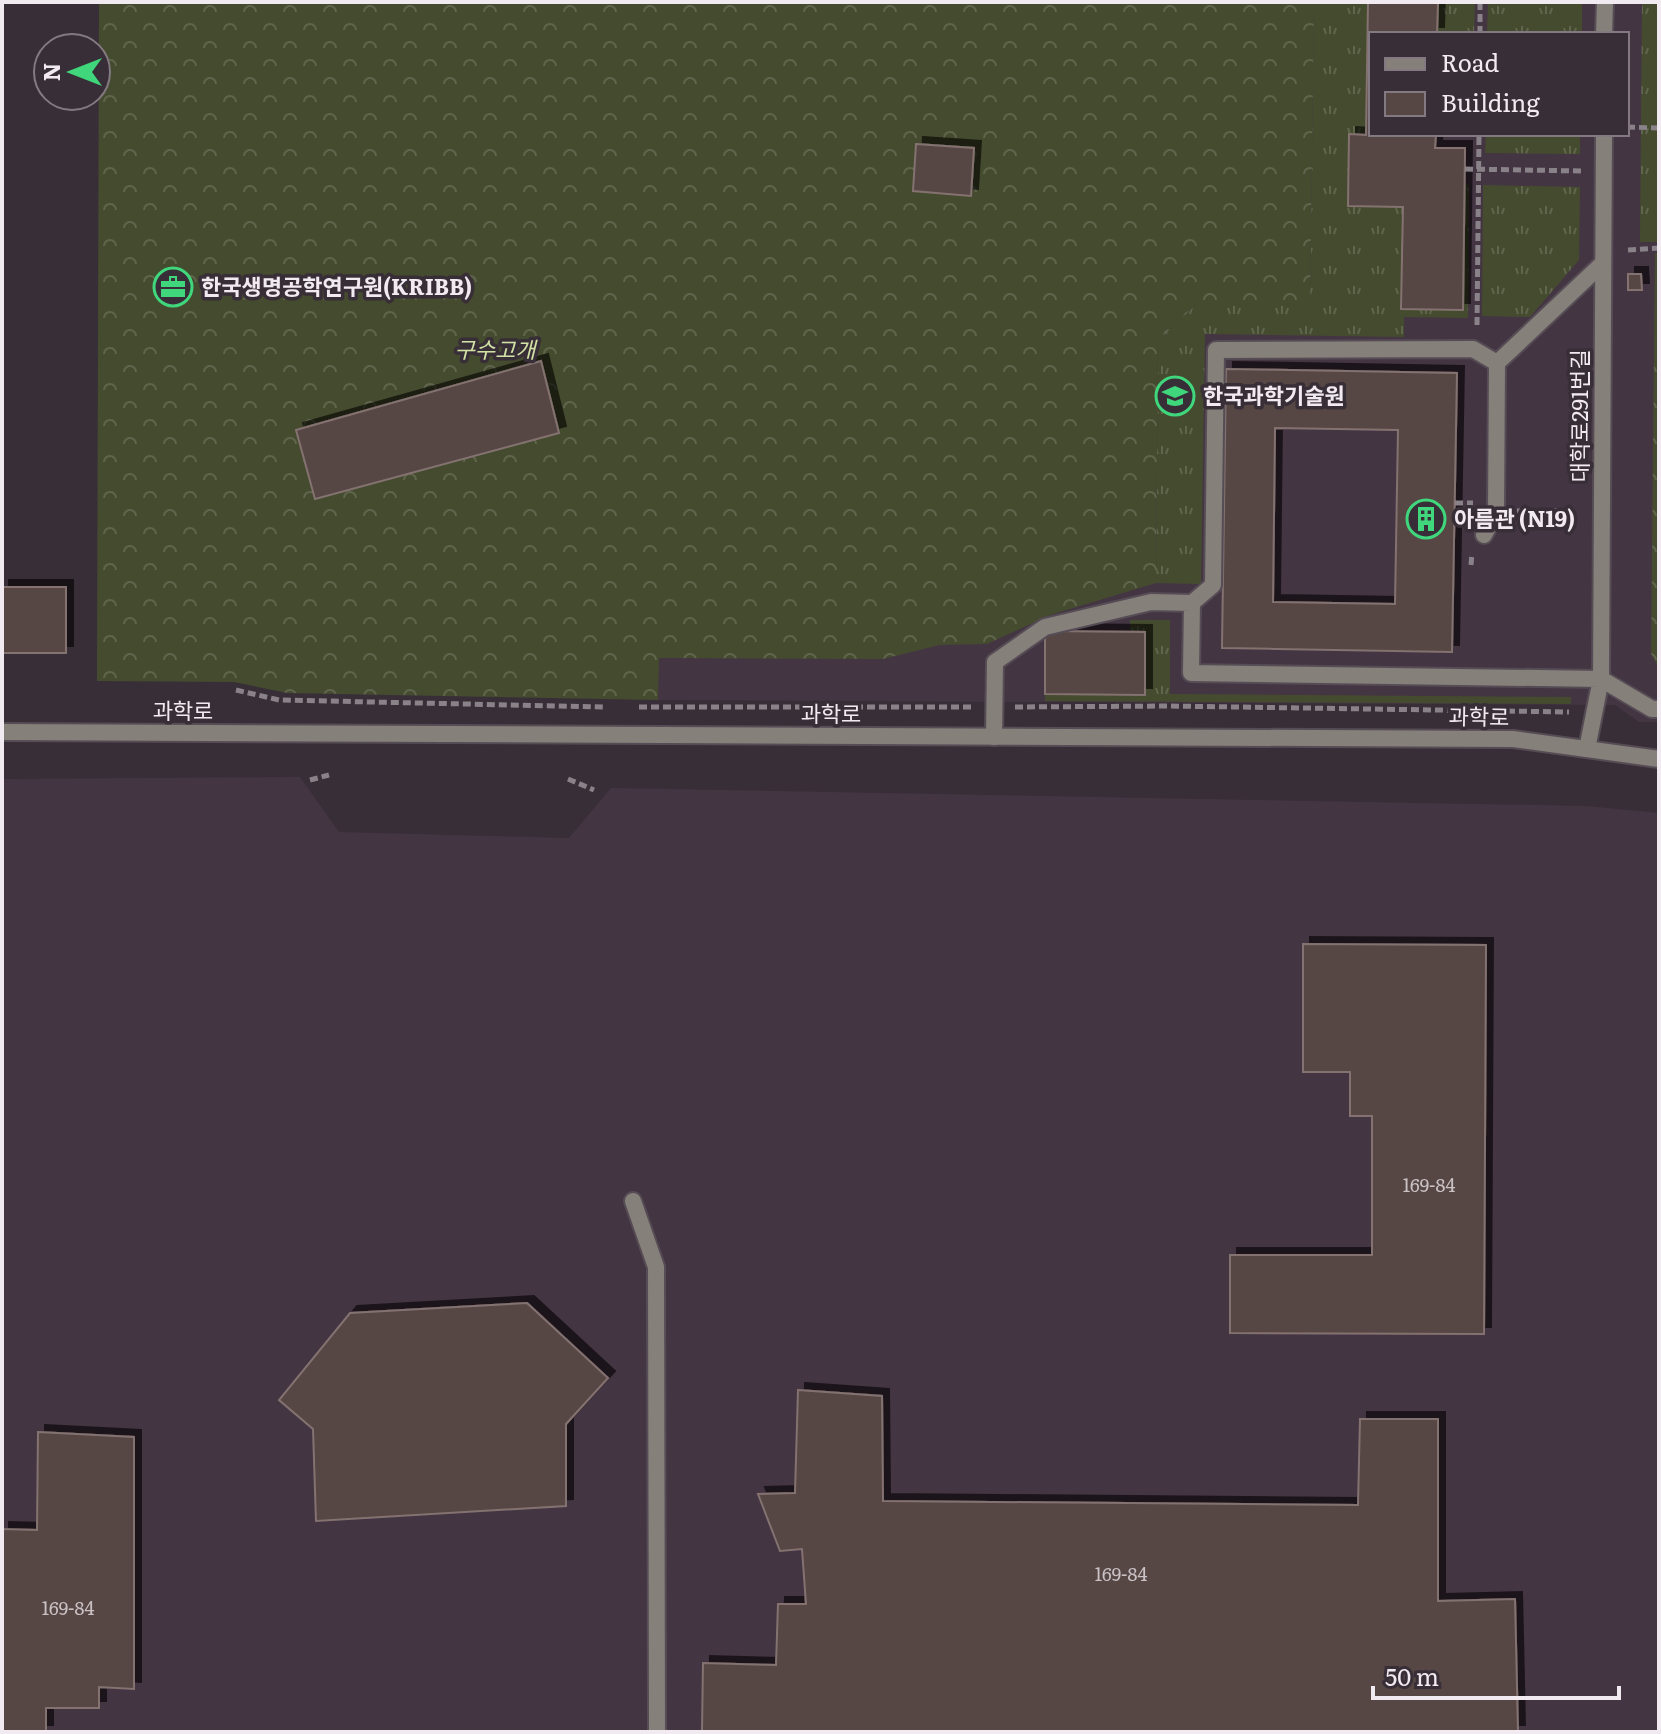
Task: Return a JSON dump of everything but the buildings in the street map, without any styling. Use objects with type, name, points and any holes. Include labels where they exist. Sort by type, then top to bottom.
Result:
[{"type":"street","points":[[1604,32],[1605,2]]},
{"type":"street","name":"대학로291번길","points":[[1587,749],[1601,679],[1604,136]]},
{"type":"street","points":[[1484,535],[1496,512],[1497,363],[1603,263]]},
{"type":"street","points":[[994,737],[995,662],[1045,627],[1151,602],[1192,603],[1213,585],[1216,350],[1473,349],[1497,363]]},
{"type":"street","points":[[1192,603],[1191,673],[1601,679],[1652,709],[1659,709]]},
{"type":"street","name":"과학로","points":[[2,732],[1513,739],[1659,759]]},
{"type":"street","points":[[633,1201],[656,1267],[657,1732]]},
{"type":"path","points":[[1480,2],[1480,32]]},
{"type":"path","points":[[1629,127],[1659,128]]},
{"type":"path","points":[[1477,325],[1479,136]]},
{"type":"path","points":[[1465,169],[1604,171]]},
{"type":"path","points":[[1648,249],[1659,248]]},
{"type":"path","points":[[1519,511],[1572,511]]},
{"type":"path","points":[[236,690],[279,700],[610,707]]},
{"type":"path","points":[[625,707],[1452,708],[1582,712],[1594,715]]},
{"type":"path","points":[[310,780],[329,775]]},
{"type":"path","points":[[568,779],[594,790]]},
{"type":"shaded area","name":"한국과학기술원","points":[[734,2],[1659,2],[1659,722],[1639,722],[1615,705],[658,700],[658,658]]},
{"type":"shaded area","points":[[300,777],[339,832],[569,838],[611,788],[1587,806],[1659,813],[1659,1732],[2,1732],[2,779]]},
{"type":"green space","name":"구수고개","points":[[99,2],[1314,2],[1310,301],[1200,301],[1158,340],[1156,583],[1050,615],[987,644],[940,645],[883,659],[659,658],[658,700],[287,693],[234,682],[97,681],[99,112],[112,112],[112,32],[99,32]]},
{"type":"green space","points":[[1314,2],[1368,2],[1366,135],[1349,135],[1348,206],[1403,207],[1469,184],[1468,318],[1404,317],[1404,337],[1205,334],[1201,584],[1156,583],[1158,340],[1200,301],[1310,301]]},
{"type":"green space","points":[[1438,2],[1475,2],[1474,32],[1437,32]]},
{"type":"green space","points":[[1488,2],[1582,2],[1582,32],[1487,32]]},
{"type":"green space","points":[[1642,2],[1659,2],[1659,242],[1640,242]]},
{"type":"green space","points":[[1486,136],[1580,136],[1580,154],[1485,153]]},
{"type":"green space","points":[[1483,185],[1580,187],[1579,260],[1530,317],[1482,316]]},
{"type":"green space","points":[[1655,253],[1659,253],[1659,347],[1654,346]]},
{"type":"green space","points":[[1654,346],[1659,347],[1659,668],[1651,654]]},
{"type":"green space","points":[[1130,620],[1170,620],[1170,694],[1571,697],[1571,704],[1045,701],[1045,694],[1145,695],[1145,633],[1130,632]]},
{"type":"place","name":"한국생명공학연구원(KRIBB)","points":[[173,287]]},
{"type":"place","name":"한국과학기술원","points":[[1175,396]]},
{"type":"place","name":"아름관 (N19)","points":[[1426,519]]}]
